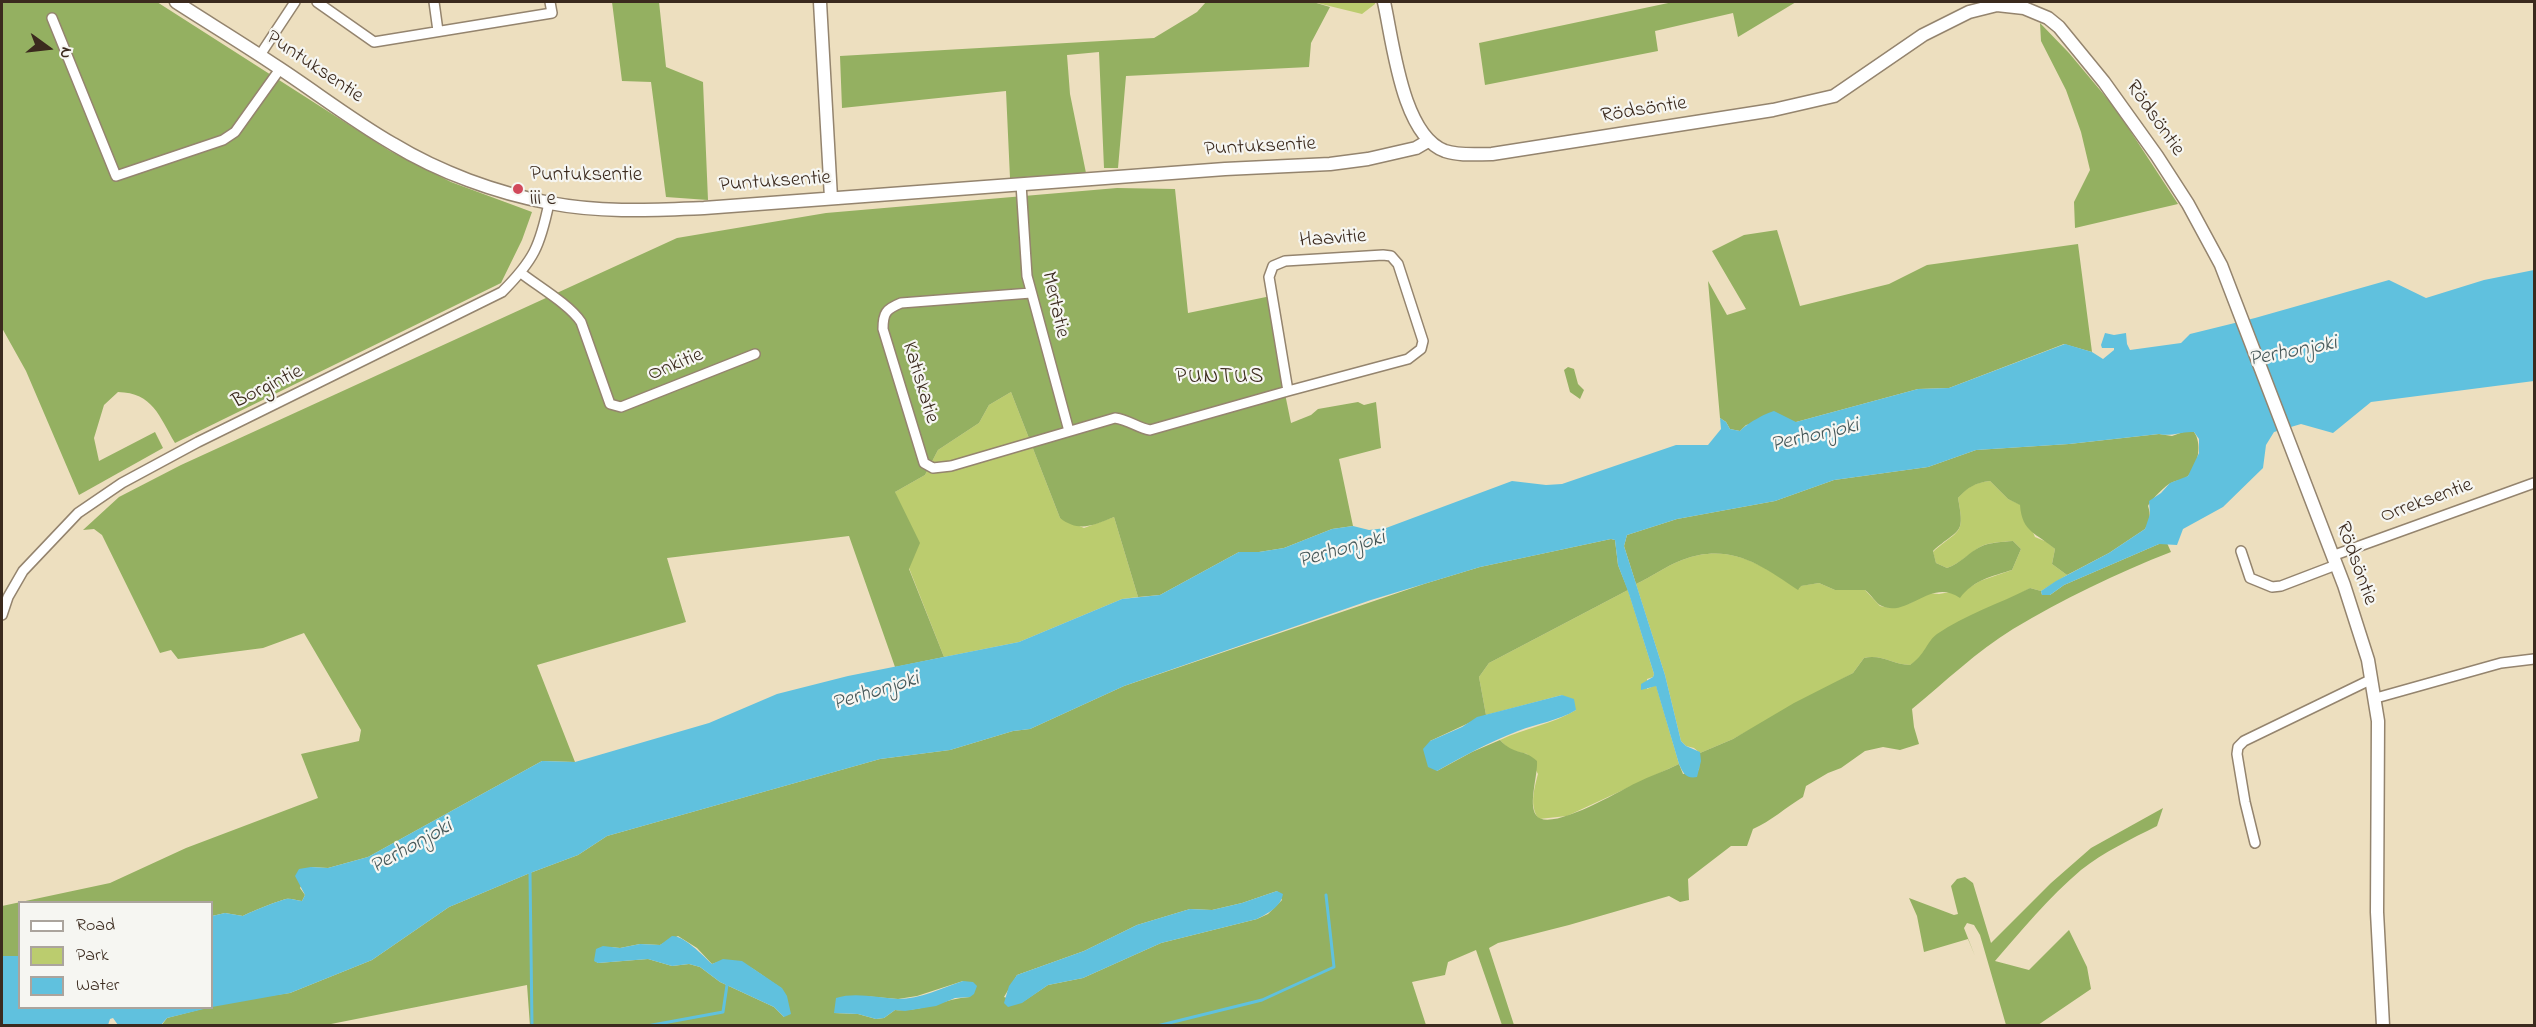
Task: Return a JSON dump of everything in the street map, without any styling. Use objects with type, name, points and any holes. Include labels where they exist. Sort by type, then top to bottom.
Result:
[{"type":"street","name":"Puntuksentie","points":[[176,2],[340,110],[420,159],[475,181],[549,203],[634,210],[1330,164],[1416,148],[1428,141]]},
{"type":"street","points":[[260,56],[295,2]]},
{"type":"street","points":[[317,2],[374,42],[552,13],[550,2]]},
{"type":"street","points":[[434,2],[438,31]]},
{"type":"street","points":[[820,2],[831,198]]},
{"type":"street","points":[[1384,2],[1407,104],[1428,141]]},
{"type":"street","name":"Rödsöntie","points":[[1428,141],[1453,153],[1492,153],[1818,101],[1834,96],[1852,85],[1923,35],[1969,12],[1997,5],[2025,4],[2059,27],[2104,81],[2188,204],[2221,265],[2362,639],[2376,698],[2379,772],[2377,912],[2383,1026]]},
{"type":"street","points":[[52,18],[116,176],[223,140],[235,132],[280,69]]},
{"type":"street","name":"Mertatie","points":[[1021,184],[1027,276],[1069,431]]},
{"type":"street","name":"Borgintie","points":[[2,615],[8,597],[23,571],[78,513],[122,483],[198,442],[502,292],[521,273],[542,237],[549,203]]},
{"type":"street","name":"Haavitie","points":[[1069,431],[1115,418],[1128,420],[1143,429],[1150,430],[1408,359],[1421,349],[1423,340],[1398,264],[1392,256],[1285,261],[1273,266],[1269,277],[1288,391]]},
{"type":"street","name":"Onkitie","points":[[521,273],[545,293],[574,312],[581,322],[610,404],[621,407],[755,354]]},
{"type":"street","name":"Katiskatie","points":[[1031,293],[901,303],[887,308],[883,315],[883,329],[924,464],[933,468],[951,465],[1069,431]]},
{"type":"street","name":"Orreksentie","points":[[2241,551],[2250,578],[2272,587],[2282,586],[2334,560],[2535,483]]},
{"type":"street","points":[[2376,698],[2500,663],[2535,659]]},
{"type":"street","points":[[2255,843],[2245,802],[2237,754],[2238,747],[2244,741],[2372,679]]},
{"type":"green space","points":[[157,2],[390,151],[451,182],[532,212],[522,240],[501,283],[175,443],[159,415],[147,401],[130,393],[118,392],[104,405],[94,438],[99,461],[155,432],[163,448],[79,495],[26,371],[2,328],[2,3]]},
{"type":"green space","points":[[612,2],[659,2],[666,67],[703,82],[708,200],[666,197],[651,82],[622,81]]},
{"type":"green space","points":[[1206,2],[1313,2],[1330,7],[1311,43],[1309,67],[1126,76],[1118,168],[1104,168],[1099,52],[1067,55],[1070,94],[1086,173],[1010,178],[1006,91],[842,108],[840,56],[1154,38],[1197,12]]},
{"type":"green space","points":[[1313,2],[1375,2],[1375,4],[1362,14]]},
{"type":"green space","points":[[1673,2],[1796,2],[1738,37],[1733,13],[1655,31],[1658,51],[1485,85],[1479,43]]},
{"type":"green space","points":[[2040,23],[2069,53],[2116,109],[2178,204],[2075,228],[2074,202],[2090,170],[2081,132],[2066,90],[2041,41]]},
{"type":"green space","points":[[1117,188],[1175,189],[1188,313],[1271,296],[1276,327],[1274,340],[1291,423],[1311,415],[1318,409],[1358,402],[1364,405],[1376,402],[1381,448],[1339,459],[1353,526],[1332,529],[1284,548],[1239,552],[1160,595],[1138,597],[1114,517],[1087,526],[1067,523],[1060,518],[1011,392],[989,405],[979,423],[938,450],[925,475],[895,492],[920,543],[909,569],[944,657],[895,667],[849,536],[667,558],[686,622],[537,665],[575,762],[542,761],[368,857],[328,868],[311,867],[300,888],[305,895],[302,901],[283,900],[243,916],[225,913],[213,916],[213,901],[26,901],[110,883],[186,848],[318,798],[301,754],[359,741],[361,730],[304,633],[263,648],[178,659],[171,650],[160,653],[102,535],[94,529],[83,530],[119,497],[181,465],[677,238],[826,213]]},
{"type":"green space","points":[[1777,230],[1800,306],[1889,284],[1927,265],[2078,244],[2092,352],[2064,344],[1949,388],[1918,389],[1796,422],[1756,423],[1746,425],[1740,431],[1730,429],[1720,418],[1708,281],[1727,315],[1746,309],[1712,251],[1744,235]]},
{"type":"green space","points":[[1568,367],[1574,369],[1578,384],[1584,390],[1580,399],[1570,392],[1564,370]]},
{"type":"green space","points":[[1011,392],[1060,518],[1084,528],[1114,517],[1138,597],[1122,599],[1019,642],[944,657],[909,568],[895,492],[925,475],[938,450],[979,423],[989,405]]},
{"type":"green space","points":[[2186,431],[2194,432],[2198,442],[2195,466],[2188,476],[2169,484],[2152,500],[2148,506],[2150,518],[2145,529],[2109,553],[2067,575],[2052,564],[2055,549],[2027,527],[2020,505],[2008,499],[1990,481],[1969,488],[1958,498],[1961,519],[1958,530],[1933,551],[1936,563],[1947,568],[1980,547],[1992,543],[2013,541],[2021,549],[2012,570],[1977,583],[1960,598],[1939,592],[1929,594],[1901,607],[1892,608],[1880,605],[1865,590],[1835,590],[1819,583],[1801,586],[1798,590],[1757,564],[1743,558],[1715,553],[1682,560],[1636,584],[1624,546],[1627,535],[1677,519],[1775,501],[1834,480],[1928,467],[1976,450],[2069,444],[2159,434],[2172,436]]},
{"type":"green space","points":[[1990,481],[2008,499],[2021,505],[2035,537],[2047,542],[2055,549],[2052,564],[2067,575],[2041,591],[2030,588],[1929,646],[1919,659],[1910,665],[1877,657],[1864,658],[1853,673],[1733,739],[1700,753],[1681,741],[1665,675],[1636,584],[1682,560],[1715,553],[1744,558],[1771,571],[1799,589],[1800,586],[1819,583],[1835,590],[1865,590],[1880,606],[1890,608],[1911,603],[1926,593],[1939,594],[1967,589],[1980,581],[2012,570],[2021,549],[2013,541],[1991,543],[1980,547],[1947,568],[1936,563],[1933,552],[1955,534],[1960,525],[1958,498],[1972,486]]},
{"type":"green space","points":[[1615,540],[1618,565],[1628,590],[1489,663],[1479,677],[1486,715],[1430,741],[1437,771],[1500,740],[1510,748],[1532,757],[1537,761],[1534,810],[1536,815],[1543,819],[1555,819],[1585,809],[1641,780],[1679,764],[1683,774],[1699,770],[1700,753],[1733,739],[1794,703],[1853,673],[1864,658],[1877,657],[1910,665],[1937,634],[1971,615],[2030,588],[2041,591],[2042,595],[2050,595],[2064,585],[2159,544],[2167,543],[2171,552],[2071,597],[2013,629],[1987,647],[1912,709],[1919,744],[1900,750],[1883,747],[1865,751],[1841,768],[1806,786],[1803,797],[1753,829],[1747,846],[1731,846],[1688,879],[1689,900],[1680,902],[1669,896],[1498,943],[1489,948],[1514,1025],[1502,1025],[1476,950],[1448,962],[1445,975],[1412,982],[1426,1025],[530,1026],[527,985],[326,1025],[161,1026],[167,1018],[202,1009],[213,1009],[213,1006],[233,1001],[290,993],[372,960],[449,907],[578,855],[607,836],[880,759],[950,750],[1013,731],[1030,729],[1124,686],[1480,567]],"holes":[[[1277,891],[1282,900],[1268,914],[1257,919],[1161,943],[1083,978],[1048,985],[1021,1003],[1004,997],[1017,975],[1084,951],[1137,925],[1190,909],[1212,910],[1242,903]],[[678,936],[697,948],[712,964],[722,961],[740,963],[781,988],[784,1017],[774,1007],[720,982],[700,967],[689,964],[672,966],[648,959],[598,963],[595,961],[611,947],[620,948],[640,944],[660,945]],[[963,981],[970,997],[915,1009],[895,1010],[884,1018],[876,1019],[858,1014],[834,1013],[864,996],[898,999],[917,996]]]},
{"type":"green space","points":[[1628,590],[1654,674],[1653,677],[1647,679],[1647,689],[1656,685],[1679,764],[1567,816],[1539,819],[1533,803],[1538,774],[1527,754],[1510,750],[1500,740],[1576,710],[1562,695],[1486,715],[1479,677],[1489,663]]},
{"type":"green space","points":[[2163,808],[2157,826],[2099,857],[2069,880],[1995,961],[2029,970],[2069,930],[2087,967],[2091,989],[2038,1025],[2006,1025],[1980,935],[1974,925],[1967,923],[1964,928],[1975,956],[1968,939],[1924,952],[1917,916],[1909,898],[1954,915],[1958,914],[1951,886],[1957,879],[1965,877],[1973,883],[1991,943],[2051,883],[2091,848]]},
{"type":"green space","points":[[18,902],[18,956],[2,956],[2,906]]},
{"type":"water","name":"Perhonjoki","points":[[2534,270],[2534,381],[2371,402],[2333,433],[2301,424],[2274,432],[2266,445],[2263,468],[2223,507],[2183,529],[2177,545],[2159,544],[2064,585],[2050,595],[2042,595],[2041,591],[2109,553],[2145,529],[2150,514],[2149,501],[2170,483],[2188,476],[2199,453],[2199,439],[2194,432],[1976,450],[1928,467],[1834,480],[1775,501],[1677,519],[1627,535],[1624,546],[1665,675],[1681,741],[1686,746],[1700,752],[1701,761],[1697,777],[1685,775],[1679,764],[1656,686],[1641,690],[1641,684],[1654,674],[1618,565],[1615,540],[1611,539],[1480,567],[1371,600],[1124,686],[1030,729],[1013,731],[950,750],[880,759],[607,836],[578,855],[449,907],[372,960],[290,993],[213,1007],[213,916],[225,913],[243,916],[283,900],[302,901],[305,895],[295,876],[299,869],[328,868],[368,857],[542,761],[575,762],[709,723],[777,694],[848,676],[1019,642],[1122,599],[1160,595],[1239,552],[1284,548],[1332,529],[1353,526],[1369,530],[1386,528],[1512,481],[1546,485],[1562,484],[1676,445],[1708,445],[1721,429],[1720,418],[1730,429],[1740,431],[1756,419],[1774,411],[1796,422],[1918,389],[1949,388],[2065,344],[2092,352],[2103,359],[2114,350],[2114,348],[2102,348],[2105,333],[2114,335],[2126,333],[2130,350],[2181,343],[2190,334],[2389,280],[2426,298],[2484,280]]},
{"type":"water","points":[[1562,695],[1574,699],[1576,710],[1497,740],[1437,771],[1428,767],[1423,749],[1430,741],[1462,727],[1477,717]]},
{"type":"water","points":[[1277,891],[1283,894],[1280,903],[1257,919],[1161,943],[1083,978],[1048,985],[1022,1003],[1008,1007],[1004,1003],[1009,986],[1017,975],[1084,951],[1137,925],[1190,909],[1212,910],[1242,903]]},
{"type":"water","points":[[672,936],[688,942],[712,964],[723,959],[742,961],[782,988],[787,996],[791,1014],[784,1017],[774,1007],[720,982],[700,967],[689,964],[672,966],[648,959],[598,963],[594,961],[596,949],[603,946],[620,948],[640,944],[660,945]]},
{"type":"water","points":[[2,956],[18,956],[18,1009],[204,1009],[167,1018],[161,1025],[118,1025],[113,1018],[110,1019],[108,1025],[2,1025]]},
{"type":"water","points":[[963,981],[973,982],[977,986],[974,994],[970,997],[955,998],[936,1006],[905,1011],[895,1010],[884,1018],[876,1019],[858,1014],[834,1013],[836,998],[844,996],[906,999]]},
{"type":"waterway","points":[[530,873],[532,1026]]},
{"type":"waterway","points":[[1157,1026],[1262,1000],[1334,967],[1326,895]]},
{"type":"waterway","points":[[647,1026],[723,1012],[727,985]]},
{"type":"place","name":"Puntuksentie iii e","points":[[518,189]]},
{"type":"district","name":"PUNTUS","points":[[1220,378]]}]
